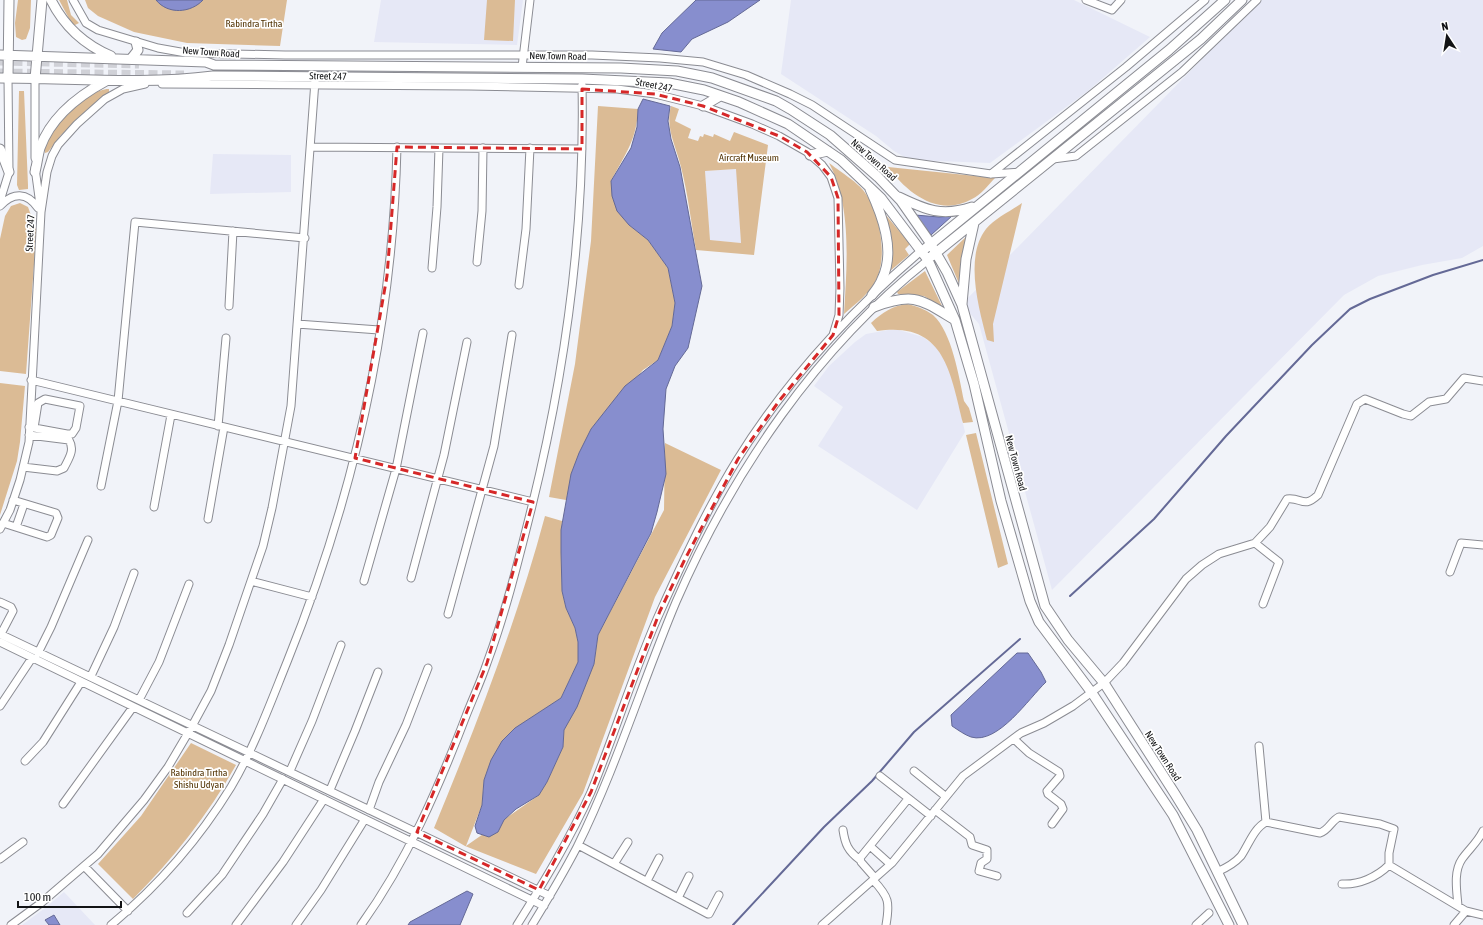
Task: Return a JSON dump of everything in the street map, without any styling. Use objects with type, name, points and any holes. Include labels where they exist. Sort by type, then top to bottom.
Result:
[{"type":"main road","points":[[0,5],[4,0]]},
{"type":"main road","points":[[8,0],[9,21],[4,78],[108,80],[185,79],[213,76]]},
{"type":"main road","points":[[36,79],[42,0]]},
{"type":"main road","points":[[51,0],[66,24],[82,39],[101,52],[111,56],[127,59],[138,50],[136,42]]},
{"type":"main road","points":[[921,251],[1169,50],[1225,0]]},
{"type":"main road","points":[[928,260],[1201,39],[1242,0]]},
{"type":"main road","name":"New Town Road","points":[[5,55],[206,62],[214,66],[522,67],[677,71],[712,78],[776,101],[830,135],[878,177],[896,195],[936,253],[947,272],[962,305],[1045,606],[1068,640],[1104,683],[1197,830],[1242,925]]},
{"type":"main road","points":[[190,65],[214,66]]},
{"type":"main road","points":[[190,75],[316,81],[582,84],[669,83],[704,90],[788,124],[828,151],[868,184],[891,209],[928,260],[955,320],[974,384],[1001,501],[1030,601],[1039,622],[1092,693],[1173,815],[1229,925]]},
{"type":"main road","points":[[35,172],[40,148],[49,130],[60,114],[74,101],[108,80]]},
{"type":"main road","points":[[703,106],[720,96]]},
{"type":"main road","points":[[0,149],[9,172]]},
{"type":"main road","points":[[810,155],[828,151]]},
{"type":"main road","points":[[868,184],[886,228],[887,246],[886,266],[883,278],[872,295]]},
{"type":"main road","points":[[896,195],[920,207],[936,212],[954,212],[977,206]]},
{"type":"main road","points":[[962,305],[966,259],[974,223]]},
{"type":"main road","points":[[874,307],[894,299],[907,298],[919,300],[930,305],[955,320]]},
{"type":"street","points":[[74,0],[76,8],[86,23],[98,30],[158,48],[201,53],[285,55],[522,54],[645,57],[682,60],[724,67],[795,96],[895,160],[991,174],[1020,172]]},
{"type":"street","points":[[522,67],[522,54],[530,0]]},
{"type":"street","points":[[1086,0],[1112,10],[1121,0]]},
{"type":"street","points":[[991,174],[1126,67],[1205,0]]},
{"type":"street","points":[[1053,159],[1076,156],[1182,72],[1257,0]]},
{"type":"street","points":[[0,201],[9,172],[4,78]]},
{"type":"street","points":[[36,79],[35,172],[41,212]]},
{"type":"street","points":[[11,925],[40,903],[98,854],[144,800],[168,767],[211,691],[252,581],[263,546],[272,508],[291,406],[316,81]]},
{"type":"street","name":"Street 247","points":[[2,526],[13,500],[23,467],[31,430],[31,380],[41,212],[47,172],[52,156],[58,145],[77,124],[105,99],[123,89],[150,84],[316,81]]},
{"type":"street","points":[[361,925],[392,876],[417,832],[438,786],[487,663],[521,550],[554,410],[570,317],[580,189],[582,149],[582,84]]},
{"type":"street","name":"Street 247","points":[[582,84],[634,92],[703,106],[780,136],[810,155],[822,165],[831,178],[838,198],[839,295],[838,315],[833,335]]},
{"type":"street","points":[[311,146],[582,149]]},
{"type":"street","points":[[111,925],[128,911],[164,875],[197,835],[231,786],[270,704],[312,597],[355,458],[379,330],[393,211],[396,148]]},
{"type":"street","points":[[432,268],[437,207],[439,148]]},
{"type":"street","points":[[477,262],[482,211],[483,148]]},
{"type":"street","points":[[519,285],[526,230],[530,148]]},
{"type":"street","points":[[0,206],[10,197],[24,196],[33,201],[41,212]]},
{"type":"street","points":[[101,486],[118,401],[135,222],[305,238]]},
{"type":"street","points":[[229,306],[233,231]]},
{"type":"street","points":[[517,925],[540,890],[578,820],[663,605],[708,512],[738,459],[779,401],[833,335],[872,295],[921,251]]},
{"type":"street","points":[[532,925],[578,845],[615,759],[677,600],[704,544],[747,465],[771,429],[836,347],[888,292],[928,260]]},
{"type":"street","points":[[297,324],[379,330]]},
{"type":"street","points":[[364,581],[381,526],[396,469],[423,333]]},
{"type":"street","points":[[448,614],[495,439],[512,335]]},
{"type":"street","points":[[208,519],[221,427],[226,338]]},
{"type":"street","points":[[411,578],[438,479],[452,420],[467,342]]},
{"type":"street","points":[[822,925],[890,864],[963,776],[1021,733],[1044,723],[1092,693],[1104,683],[1123,663],[1186,579],[1202,565],[1219,554],[1255,543],[1270,527],[1287,499],[1308,502],[1318,495],[1357,404],[1363,400],[1411,416],[1429,402],[1446,399],[1464,378],[1483,381]]},
{"type":"street","points":[[31,380],[533,502]]},
{"type":"street","points":[[50,400],[54,386]]},
{"type":"street","points":[[72,404],[75,391]]},
{"type":"street","points":[[40,400],[50,400],[80,406],[76,428],[72,434],[31,430],[40,400]]},
{"type":"street","points":[[154,507],[171,415]]},
{"type":"street","points":[[23,467],[57,471],[64,468],[72,452],[72,445],[69,440],[31,430]]},
{"type":"street","points":[[738,459],[747,465]]},
{"type":"street","points":[[2,526],[16,527],[49,537],[58,518],[56,512],[13,500]]},
{"type":"street","points":[[16,527],[24,504]]},
{"type":"street","points":[[38,653],[54,621],[88,540]]},
{"type":"street","points":[[1255,543],[1279,562],[1263,604]]},
{"type":"street","points":[[1450,572],[1461,543],[1483,545]]},
{"type":"street","points":[[91,676],[114,627],[134,573]]},
{"type":"street","points":[[252,581],[312,597]]},
{"type":"street","points":[[140,700],[159,662],[189,584]]},
{"type":"street","points":[[0,602],[11,607],[13,612],[1,632],[38,653],[91,676],[550,896]]},
{"type":"street","points":[[0,642],[544,906]]},
{"type":"street","points":[[290,771],[312,721],[341,645]]},
{"type":"street","points":[[0,706],[32,658]]},
{"type":"street","points":[[369,810],[379,782],[406,726],[428,668]]},
{"type":"street","points":[[330,790],[378,672]]},
{"type":"street","points":[[25,761],[43,742],[81,682]]},
{"type":"street","points":[[63,804],[87,774],[133,707]]},
{"type":"street","points":[[1014,739],[1029,753],[1059,772],[1060,776],[1048,791],[1048,794],[1061,804],[1063,809],[1052,824]]},
{"type":"street","points":[[1217,872],[1228,867],[1240,857],[1259,829],[1266,822],[1260,746]]},
{"type":"street","points":[[914,771],[945,796]]},
{"type":"street","points":[[880,776],[908,799],[970,837],[972,845],[987,850],[987,859],[981,863],[979,871],[997,876]]},
{"type":"street","points":[[187,913],[226,869],[263,814],[283,779]]},
{"type":"street","points":[[236,925],[280,867],[324,799]]},
{"type":"street","points":[[860,860],[908,799]]},
{"type":"street","points":[[1266,822],[1320,833],[1328,829],[1335,819],[1339,817],[1392,827],[1394,831],[1389,853],[1389,865],[1383,871],[1355,884],[1342,884]]},
{"type":"street","points":[[296,925],[321,890],[365,819]]},
{"type":"street","points":[[843,830],[845,843],[850,853],[860,860],[887,896],[889,908],[886,925]]},
{"type":"street","points":[[1458,906],[1457,881],[1461,860],[1474,846],[1483,832]]},
{"type":"street","points":[[0,858],[23,842]]},
{"type":"street","points":[[614,864],[628,842]]},
{"type":"street","points":[[578,845],[709,914],[720,895]]},
{"type":"street","points":[[870,846],[890,864]]},
{"type":"street","points":[[647,881],[659,858]]},
{"type":"street","points":[[1389,865],[1466,911],[1483,915]]},
{"type":"street","points":[[84,866],[128,911]]},
{"type":"street","points":[[678,898],[689,876]]},
{"type":"street","points":[[1454,925],[1466,911]]},
{"type":"street","points":[[1196,925],[1209,913]]},
{"type":"highlighted area","points":[[582,89],[655,94],[703,106],[779,136],[807,152],[831,177],[838,198],[840,288],[839,315],[833,335],[779,401],[738,459],[685,559],[660,611],[591,792],[539,890],[417,832],[487,663],[533,502],[355,458],[387,276],[397,147],[582,149]]},
{"type":"shaded area","points":[[381,0],[523,0],[517,45],[374,42]]},
{"type":"shaded area","points":[[791,0],[1074,0],[1150,37],[1088,91],[990,163],[910,160],[894,151],[876,136],[781,74]]},
{"type":"shaded area","points":[[1260,0],[1483,0],[1483,246],[1462,258],[1422,265],[1378,276],[1344,295],[1052,590],[979,324],[962,304]]},
{"type":"shaded area","points":[[213,154],[291,155],[291,192],[210,194]]},
{"type":"shaded area","points":[[737,169],[741,243],[710,240],[705,171]]},
{"type":"shaded area","points":[[888,330],[899,330],[923,337],[938,348],[945,359],[951,374],[965,432],[917,510],[818,446],[843,407],[814,386],[829,366],[855,342],[866,334]]},
{"type":"shaded area","points":[[64,892],[95,925],[22,925],[45,908]]},
{"type":"green space","points":[[18,0],[31,0],[30,28],[26,39],[22,40],[16,37],[15,23]]},
{"type":"green space","points":[[59,0],[67,0],[71,15],[79,23],[73,26]]},
{"type":"green space","name":"Rabindra Tirtha","points":[[85,0],[287,0],[280,46],[187,43],[134,32],[98,16],[88,8]]},
{"type":"green space","points":[[487,0],[515,0],[513,41],[484,40]]},
{"type":"green space","points":[[109,89],[109,92],[61,135],[48,152],[45,153],[45,144],[50,134],[57,123],[67,113],[78,103],[90,96],[100,91]]},
{"type":"green space","points":[[19,91],[24,91],[28,189],[19,190],[17,185]]},
{"type":"green space","points":[[598,106],[638,109],[633,138],[611,181],[629,225],[648,240],[668,268],[675,303],[672,326],[658,360],[643,370],[591,429],[566,500],[549,497],[575,364],[591,241]]},
{"type":"green space","name":"Aircraft Museum","points":[[671,106],[679,109],[675,121],[691,129],[688,138],[698,141],[700,136],[703,137],[704,134],[713,137],[714,134],[730,141],[734,132],[768,145],[754,255],[696,250],[688,198],[670,129]],"holes":[[[736,169],[741,243],[710,240],[705,171]]]},
{"type":"green space","points":[[829,163],[856,183],[869,199],[877,220],[882,245],[880,268],[871,289],[844,314],[847,256],[845,217],[836,180]]},
{"type":"green space","points":[[888,167],[995,178],[975,197],[960,204],[948,206],[936,204],[914,194],[904,186]]},
{"type":"green space","points":[[20,203],[28,207],[36,229],[26,374],[0,371],[0,239],[5,216],[11,206]]},
{"type":"green space","points":[[1022,203],[993,324],[994,342],[987,340],[980,314],[975,283],[976,254],[979,241],[986,229],[998,218]]},
{"type":"green space","points":[[885,214],[910,244],[905,249],[909,255],[890,271],[892,241]]},
{"type":"green space","points":[[970,233],[960,286],[947,255]]},
{"type":"green space","points":[[925,271],[943,308],[924,296],[898,294],[897,292]]},
{"type":"green space","points":[[907,304],[927,311],[940,323],[954,355],[964,401],[969,408],[973,422],[963,423],[954,386],[948,369],[941,354],[931,342],[917,334],[900,330],[877,331],[871,323],[888,310]]},
{"type":"green space","points":[[0,383],[25,386],[17,461],[0,515]]},
{"type":"green space","points":[[976,433],[1008,564],[998,568],[966,435]]},
{"type":"green space","points":[[665,443],[721,470],[655,597],[583,793],[536,874],[465,846],[434,828],[465,751],[508,635],[534,556],[545,516],[562,521],[562,591],[566,608],[575,628],[578,642],[578,662],[561,698],[539,714],[484,780],[482,805],[466,846],[539,795],[547,782],[563,747],[564,730],[594,664],[598,635],[664,510]]},
{"type":"green space","name":"Rabindra Tirtha Shishu Udyan","points":[[191,743],[236,765],[214,801],[189,836],[148,884],[133,899],[98,864],[141,816]]},
{"type":"water","points":[[156,0],[203,0],[192,8],[186,10],[173,10],[161,5]]},
{"type":"water","points":[[696,0],[760,0],[728,22],[692,39],[681,52],[653,49],[662,33]]},
{"type":"water","points":[[643,99],[670,106],[668,121],[671,139],[680,167],[702,286],[688,348],[675,366],[666,389],[663,429],[666,474],[651,533],[598,635],[594,664],[577,707],[564,730],[563,747],[547,782],[539,795],[516,809],[504,820],[498,832],[489,837],[477,833],[475,826],[482,805],[484,780],[491,760],[502,741],[515,728],[561,698],[578,662],[578,642],[575,628],[566,608],[562,591],[561,530],[571,474],[579,453],[591,429],[625,386],[658,360],[672,326],[675,303],[668,268],[648,240],[629,225],[617,211],[612,196],[611,181],[631,148],[637,127],[638,109]]},
{"type":"water","points":[[915,215],[939,217],[952,216],[931,235]]},
{"type":"water","points":[[1017,653],[1028,653],[1046,682],[1022,709],[1002,727],[992,734],[981,738],[971,737],[952,726],[951,715]]},
{"type":"water","points":[[467,891],[473,894],[460,925],[408,925],[410,922]]},
{"type":"water","points":[[54,915],[60,925],[49,925],[45,920]]},
{"type":"waterway","points":[[1070,596],[1154,519],[1226,436],[1312,345],[1350,309],[1370,299],[1433,275],[1483,260]]},
{"type":"waterway","points":[[733,925],[824,827],[872,781],[914,732],[1020,639]]},
{"type":"tunnel","points":[[0,61],[139,64]]},
{"type":"tunnel","points":[[0,73],[184,75]]}]
